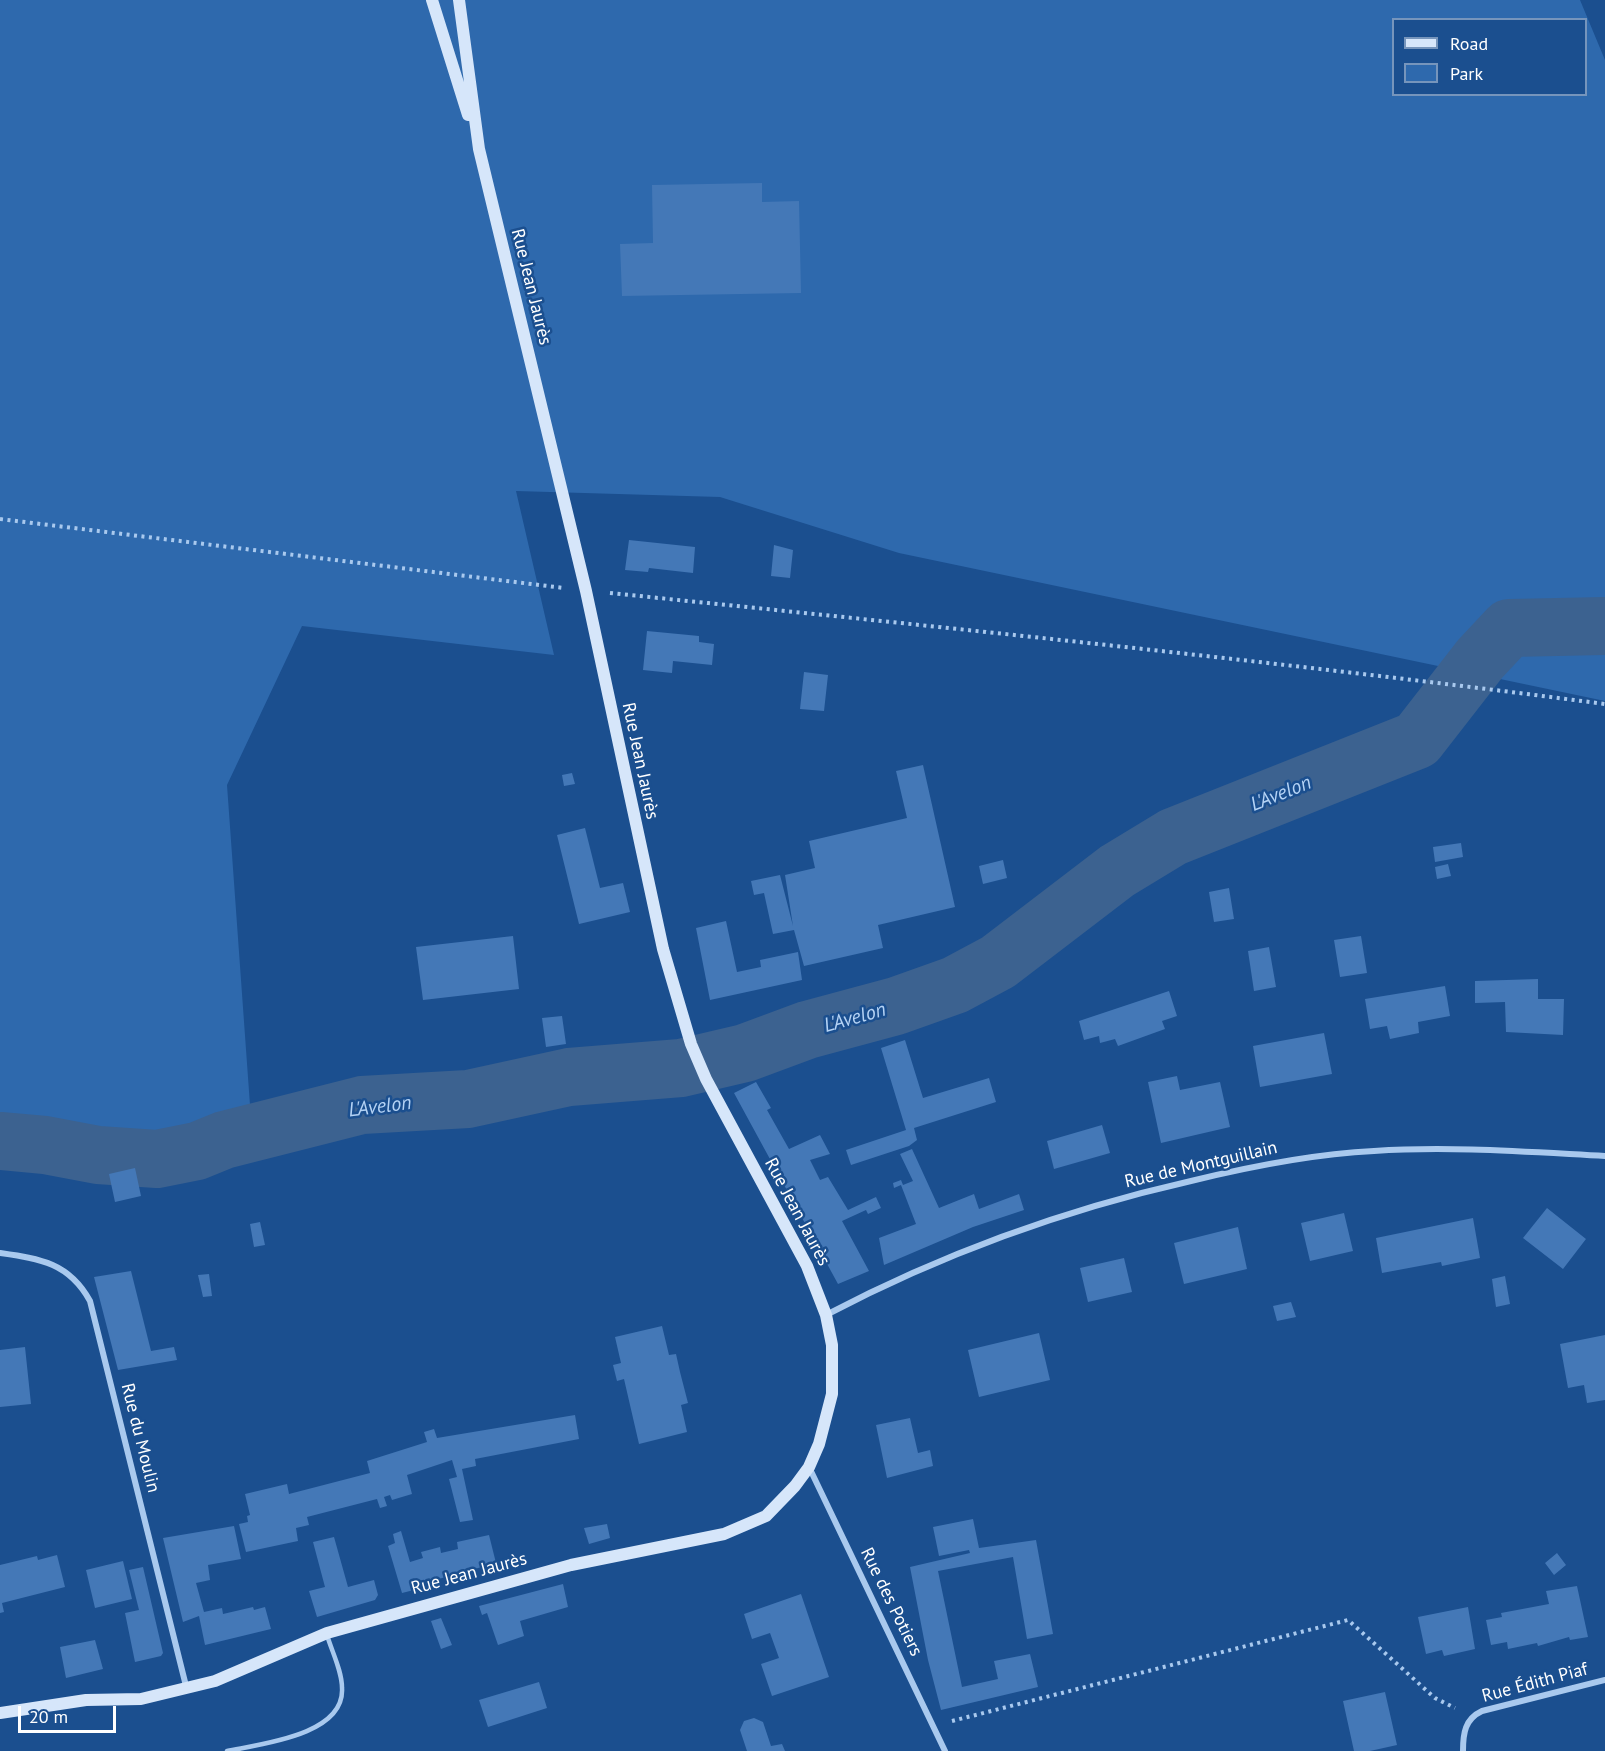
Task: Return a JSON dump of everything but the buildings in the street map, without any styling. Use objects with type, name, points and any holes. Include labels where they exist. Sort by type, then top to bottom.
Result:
[{"type":"street","name":"Rue Jean Jaurès","points":[[0,1713],[86,1700],[141,1699],[186,1686],[216,1681],[327,1633],[562,1568],[742,1528],[766,1516],[795,1486],[809,1467],[826,1423],[832,1394],[832,1345],[826,1315],[807,1266],[713,1095],[691,1044],[651,899],[586,591],[478,144],[432,0]]},
{"type":"street","name":"Rue Jean Jaurès","points":[[459,0],[478,144]]},
{"type":"street","name":"Rue de Montguillain","points":[[826,1315],[897,1279],[1005,1234],[1128,1196],[1238,1170],[1305,1157],[1374,1151],[1448,1149],[1605,1156]]},
{"type":"street","name":"Rue du Moulin","points":[[0,1253],[45,1262],[62,1268],[82,1288],[90,1301],[186,1686]]},
{"type":"street","name":"Rue des Potiers","points":[[809,1467],[945,1751]]},
{"type":"street","name":"Rue Édith Piaf","points":[[1472,1716],[1496,1706],[1605,1680]]},
{"type":"street","points":[[1463,1751],[1466,1726],[1472,1716]]},
{"type":"lane","points":[[227,1751],[293,1737],[327,1721],[341,1704],[343,1687],[327,1633]]},
{"type":"path","points":[[0,519],[586,591],[1402,678],[1605,704]]},
{"type":"path","points":[[935,1726],[1348,1620],[1435,1698],[1472,1716]]},
{"type":"green space","points":[[0,0],[1580,0],[1605,60],[1605,701],[899,553],[720,497],[516,491],[554,655],[302,626],[227,785],[252,1133],[45,1145],[0,1128]]},
{"type":"waterway","name":"L'Avelon","points":[[0,1141],[45,1145],[98,1155],[157,1159],[197,1151],[224,1140],[362,1105],[468,1099],[569,1077],[681,1068],[745,1053],[807,1030],[896,1006],[955,985],[998,962],[1117,871],[1173,837],[1417,740],[1480,659],[1509,628],[1605,626]]}]
